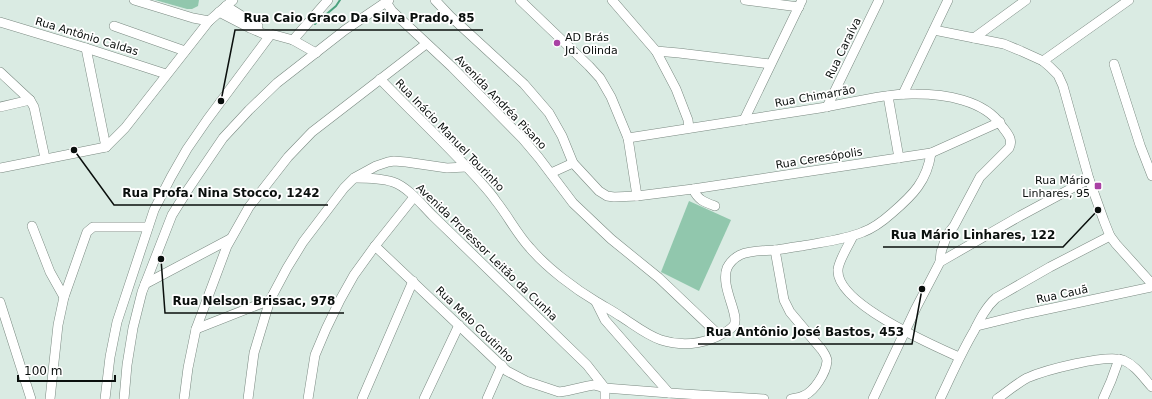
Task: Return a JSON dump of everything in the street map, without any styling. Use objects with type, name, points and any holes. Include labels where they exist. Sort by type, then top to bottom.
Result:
[{"type":"street","points":[[134,0],[193,18],[208,21]]},
{"type":"street","points":[[293,40],[328,0]]},
{"type":"street","points":[[435,0],[450,16],[524,84],[549,113],[562,136],[573,163],[551,173]]},
{"type":"street","points":[[520,0],[600,78],[611,97],[628,138],[637,196]]},
{"type":"street","points":[[612,0],[656,51],[676,89],[688,120],[689,128]]},
{"type":"street","points":[[744,120],[800,4],[745,0]]},
{"type":"street","name":"Rua Caraíva","points":[[827,106],[879,0]]},
{"type":"street","points":[[903,94],[948,0]]},
{"type":"street","points":[[974,38],[1026,0]]},
{"type":"street","points":[[1043,61],[1129,0]]},
{"type":"street","points":[[124,399],[127,365],[133,328],[145,284],[172,215],[189,188],[223,138],[277,83],[345,30],[388,1]]},
{"type":"street","name":"Avenida Andréa Pisano","points":[[388,1],[392,11],[452,67],[523,139],[573,203],[611,239],[659,278],[719,335]]},
{"type":"street","points":[[0,168],[106,147],[125,128],[208,21],[226,6],[266,29],[271,34],[293,40],[316,53]]},
{"type":"street","name":"Rua Antônio Caldas","points":[[0,22],[166,74]]},
{"type":"street","points":[[114,26],[185,51]]},
{"type":"street","points":[[934,30],[1004,44],[1043,61],[1058,75],[1063,86],[1089,179],[1110,236],[1152,284]]},
{"type":"street","points":[[105,399],[110,357],[117,322],[154,210],[187,149],[271,34]]},
{"type":"street","points":[[184,399],[188,368],[196,329],[230,239],[249,207],[296,148],[312,132],[426,44]]},
{"type":"street","points":[[86,48],[106,147]]},
{"type":"street","points":[[656,51],[770,64]]},
{"type":"street","points":[[1114,64],[1140,145],[1152,176]]},
{"type":"street","points":[[0,72],[30,100],[34,107],[45,158]]},
{"type":"street","name":"Rua Inácio Manuel Tourinho","points":[[380,79],[466,167],[496,201],[530,248],[569,284],[652,336],[672,342],[695,343],[710,340],[733,326],[735,322],[735,315],[725,284],[726,272],[730,262],[733,259],[744,254],[853,236],[877,226],[914,193],[927,171],[931,153]]},
{"type":"street","name":"Rua Chimarrão","points":[[628,138],[903,94],[929,94],[966,101],[989,112],[1000,122],[1012,141],[1009,148],[980,177],[954,226]]},
{"type":"street","points":[[888,96],[899,158]]},
{"type":"street","points":[[0,107],[30,100]]},
{"type":"street","name":"Rua Ceresópolis","points":[[573,163],[603,194],[614,197],[637,196],[931,153],[1000,122]]},
{"type":"street","points":[[248,399],[254,352],[270,300],[303,242],[344,188],[354,178],[376,166],[394,161],[447,168],[466,167]]},
{"type":"street","name":"Avenida Professor Leitão da Cunha","points":[[354,178],[393,182],[401,186],[587,365],[605,388]]},
{"type":"street","points":[[940,262],[1089,179]]},
{"type":"street","points":[[693,189],[696,196],[702,201],[715,206]]},
{"type":"street","points":[[300,399],[309,395],[315,356],[326,329],[354,275],[414,197]]},
{"type":"street","points":[[32,226],[50,272],[64,297]]},
{"type":"street","points":[[954,226],[950,241],[951,246],[956,252]]},
{"type":"street","points":[[874,399],[940,262],[941,252],[947,235],[954,226]]},
{"type":"street","points":[[50,399],[58,325],[64,297],[87,232],[93,227],[148,227]]},
{"type":"street","points":[[853,236],[839,266],[839,276],[842,285],[846,290],[871,311],[906,331],[959,357]]},
{"type":"street","points":[[940,399],[959,357],[986,310],[996,298],[1050,267],[1110,236]]},
{"type":"street","points":[[145,284],[230,239]]},
{"type":"street","name":"Rua Melo Coutinho","points":[[375,246],[507,371],[526,381],[559,392],[594,385],[605,388],[764,399]]},
{"type":"street","points":[[140,250],[155,256]]},
{"type":"street","points":[[775,250],[784,300],[790,312],[822,350],[827,360],[823,373],[814,388],[804,396],[791,399]]},
{"type":"street","points":[[362,399],[413,281]]},
{"type":"street","name":"Rua Cauã","points":[[977,326],[1025,314],[1152,287]]},
{"type":"street","points":[[196,329],[270,300]]},
{"type":"street","points":[[0,302],[32,399]]},
{"type":"street","points":[[596,302],[605,320],[669,393]]},
{"type":"street","points":[[424,399],[459,325]]},
{"type":"street","points":[[997,399],[1022,381],[1050,370],[1110,358],[1118,359],[1132,365],[1152,387]]},
{"type":"street","points":[[1103,399],[1118,359]]},
{"type":"street","points":[[487,399],[502,365]]},
{"type":"street","points":[[605,388],[605,399]]},
{"type":"green space","points":[[155,0],[199,0],[198,6],[192,9],[187,9]]},
{"type":"green space","points":[[689,201],[731,220],[699,291],[661,272]]},
{"type":"waterway","points":[[315,24],[336,6],[340,0]]},
{"type":"place","name":"AD Brás Jd. Olinda","points":[[557,43]]},
{"type":"place","name":"Rua Caio Graco Da Silva Prado, 85","points":[[221,101]]},
{"type":"place","name":"Rua Profa. Nina Stocco, 1242","points":[[74,150]]},
{"type":"place","name":"Rua Mário Linhares, 95","points":[[1098,186]]},
{"type":"place","name":"Rua Mário Linhares, 122","points":[[1098,210]]},
{"type":"place","name":"Rua Nelson Brissac, 978","points":[[161,259]]},
{"type":"place","name":"Rua Antônio José Bastos, 453","points":[[922,289]]}]
